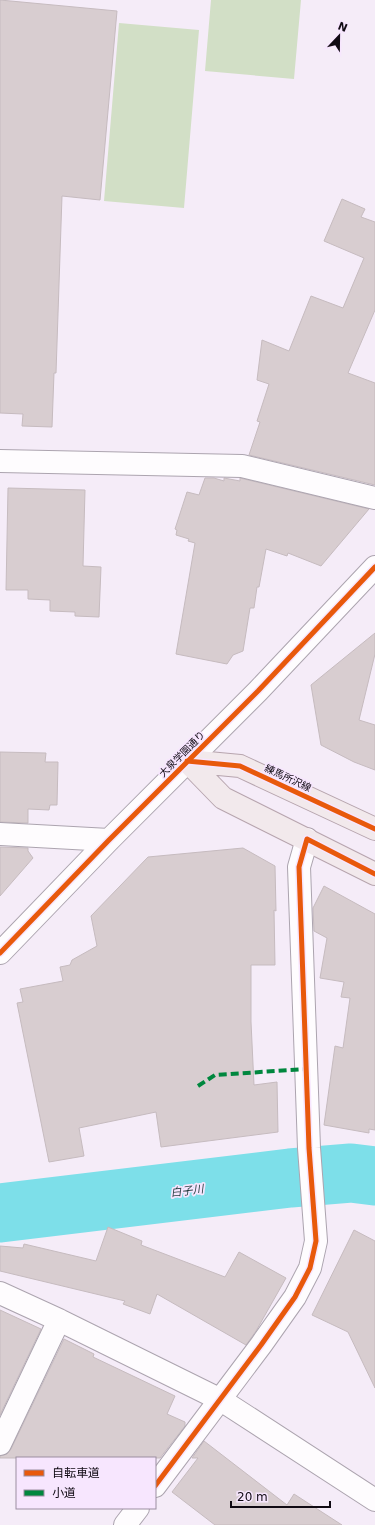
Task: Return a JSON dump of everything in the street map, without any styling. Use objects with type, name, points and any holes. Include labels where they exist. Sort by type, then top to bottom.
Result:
[{"type":"main road","name":"練馬所沢線","points":[[188,761],[240,766],[375,829]]},
{"type":"main road","points":[[188,761],[222,798],[375,874]]},
{"type":"street","points":[[0,461],[242,466],[375,498]]},
{"type":"street","name":"大泉学園通り","points":[[0,953],[109,840],[258,691],[375,568]]},
{"type":"street","points":[[0,834],[109,840]]},
{"type":"street","points":[[156,1485],[221,1400],[295,1297],[310,1268],[316,1241],[309,1151],[299,867],[307,839]]},
{"type":"street","points":[[0,1293],[59,1320],[221,1400],[375,1500]]},
{"type":"street","points":[[0,1444],[59,1320]]},
{"type":"street","points":[[125,1525],[137,1509]]},
{"type":"green space","points":[[211,0],[301,0],[294,79],[205,71]]},
{"type":"green space","points":[[119,23],[199,30],[184,208],[104,201]]},
{"type":"building","points":[[0,0],[117,11],[100,200],[62,196],[56,373],[54,373],[52,427],[22,426],[23,414],[0,413]]},
{"type":"building","points":[[342,199],[365,209],[361,217],[375,222],[375,310],[348,373],[375,383],[375,485],[249,455],[260,422],[257,421],[269,384],[257,380],[262,340],[289,351],[311,296],[343,308],[364,258],[324,241]]},
{"type":"building","points":[[205,478],[214,478],[224,481],[224,478],[240,481],[240,478],[369,509],[321,566],[288,553],[287,556],[266,549],[259,587],[257,587],[254,608],[250,608],[243,651],[233,655],[227,664],[176,654],[195,543],[188,541],[189,539],[176,535],[177,530],[175,529],[187,492],[199,495]]},
{"type":"building","points":[[8,488],[85,490],[83,566],[101,567],[99,617],[75,616],[75,612],[50,611],[50,600],[28,599],[28,590],[6,590]]},
{"type":"building","points":[[375,633],[375,654],[359,720],[375,725],[375,770],[354,762],[321,745],[311,685]]},
{"type":"building","points":[[0,752],[46,753],[45,762],[58,762],[57,805],[50,805],[49,810],[28,809],[28,823],[0,822]]},
{"type":"building","points":[[0,847],[28,848],[28,851],[33,858],[0,896]]},
{"type":"building","points":[[243,848],[275,866],[275,965],[251,965],[251,1022],[254,1085],[277,1082],[278,1132],[161,1147],[156,1112],[79,1128],[84,1156],[49,1162],[17,1003],[23,1002],[20,989],[63,981],[60,967],[70,965],[72,960],[97,946],[91,916],[148,857]]},
{"type":"building","points":[[324,886],[375,914],[375,1130],[369,1129],[369,1133],[324,1125],[335,1046],[343,1048],[350,998],[341,997],[344,982],[320,978],[327,938],[314,931],[313,908]]},
{"type":"building","points":[[108,1227],[142,1241],[141,1245],[225,1277],[239,1252],[286,1278],[256,1331],[246,1345],[157,1294],[150,1314],[123,1304],[125,1301],[0,1271],[0,1246],[23,1248],[24,1244],[96,1261]]},
{"type":"building","points":[[354,1230],[375,1241],[375,1388],[348,1332],[312,1315]]},
{"type":"building","points":[[0,1310],[41,1329],[0,1415]]},
{"type":"building","points":[[64,1339],[94,1354],[93,1357],[175,1396],[167,1414],[185,1422],[185,1426],[160,1458],[0,1458],[0,1456],[7,1454],[11,1449]]},
{"type":"building","points":[[204,1441],[287,1505],[294,1494],[342,1525],[215,1525],[172,1492],[198,1458],[192,1458]]},
{"type":"waterway","name":"白子川","points":[[0,1213],[290,1178],[351,1173],[375,1176]]},
{"type":"marked path","points":[[198,1086],[215,1075],[306,1069]]},
{"type":"cycle path","points":[[0,953],[109,840],[258,691],[375,567]]},
{"type":"cycle path","points":[[187,761],[240,766],[375,829]]},
{"type":"cycle path","points":[[156,1485],[261,1345],[295,1297],[310,1268],[316,1241],[309,1148],[299,867],[307,839],[375,874]]}]
